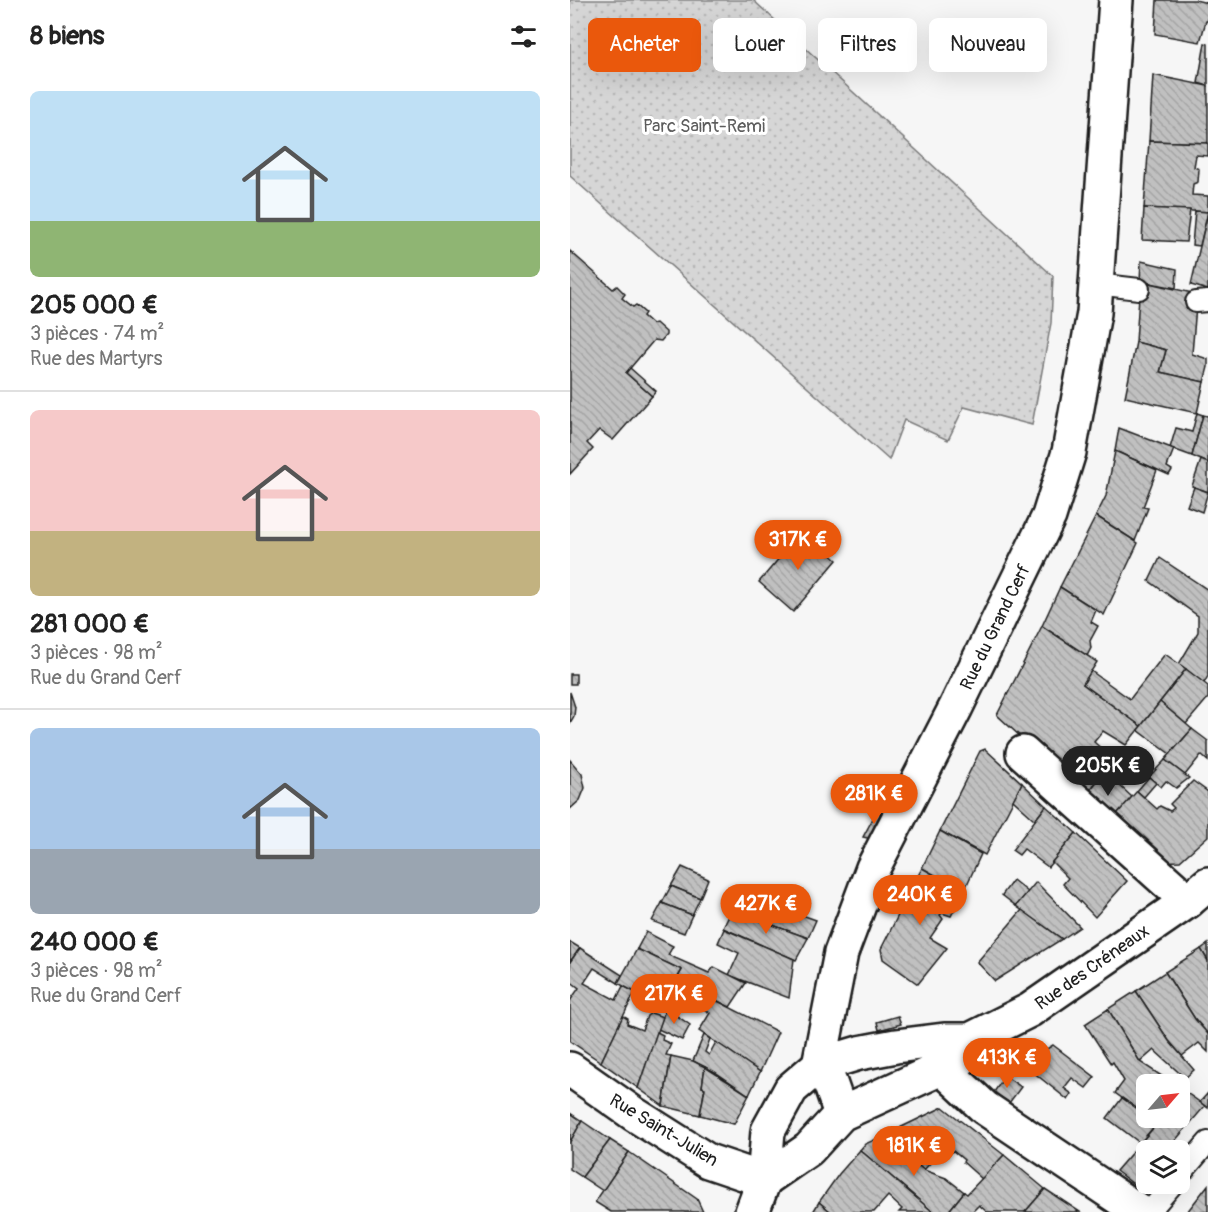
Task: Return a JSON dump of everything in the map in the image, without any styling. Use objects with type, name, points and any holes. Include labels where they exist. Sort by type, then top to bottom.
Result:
[{"type":"street","name":"Rue du Grand Cerf","points":[[819,1065],[841,953],[873,868],[956,707],[1049,516],[1069,452],[1094,313],[1116,0]]},
{"type":"street","points":[[1023,753],[1198,892]]},
{"type":"street","name":"Rue des Créneaux","points":[[970,1040],[1030,1010],[1198,892]]},
{"type":"street","points":[[752,1212],[764,1180],[768,1131],[790,1089],[819,1065],[859,1053],[896,1046],[944,1040],[970,1040],[961,1059],[841,1114],[809,1149],[764,1180]]},
{"type":"street","points":[[819,1065],[830,1083],[841,1114]]},
{"type":"street","name":"Rue Saint-Julien","points":[[570,1069],[634,1114],[708,1161],[764,1180]]},
{"type":"street","points":[[943,1069],[985,1108],[1140,1212]]},
{"type":"lane","points":[[1096,284],[1140,289]]},
{"type":"lane","points":[[1190,1163],[1208,1142]]},
{"type":"lane","points":[[1149,1212],[1164,1194]]},
{"type":"green space","name":"Parc Saint-Remi","points":[[570,0],[753,0],[773,18],[713,18],[713,72],[806,72],[806,49],[818,60],[818,72],[831,72],[1053,276],[1051,323],[1032,425],[964,407],[948,440],[904,420],[889,460],[570,176]]},
{"type":"building","points":[[1157,0],[1195,0],[1208,3],[1208,21],[1206,21],[1200,42],[1155,34]]},
{"type":"building","points":[[1205,43],[1208,44],[1208,86],[1198,83]]},
{"type":"building","points":[[1153,75],[1208,86],[1208,143],[1149,141]]},
{"type":"building","points":[[1149,141],[1208,143],[1208,156],[1196,155],[1194,167],[1199,169],[1198,182],[1193,184],[1192,195],[1208,196],[1208,212],[1144,208]]},
{"type":"building","points":[[1144,208],[1190,210],[1186,242],[1142,240]]},
{"type":"building","points":[[1195,211],[1208,212],[1200,246],[1192,245]]},
{"type":"building","points":[[1208,212],[1208,290],[1191,285]]},
{"type":"building","points":[[570,251],[613,289],[617,286],[625,294],[622,298],[633,307],[636,305],[645,313],[643,316],[652,324],[656,323],[666,332],[666,335],[661,341],[654,340],[626,373],[652,396],[613,440],[599,430],[587,443],[593,449],[570,474]]},
{"type":"building","points":[[1141,261],[1177,269],[1176,288],[1140,281]]},
{"type":"building","points":[[1140,281],[1197,294],[1192,354],[1208,359],[1204,382],[1160,372],[1166,350],[1136,342]]},
{"type":"building","points":[[1136,342],[1166,350],[1160,372],[1204,382],[1197,413],[1125,397]]},
{"type":"building","points":[[630,368],[656,391],[652,396],[626,373]]},
{"type":"building","points":[[1197,413],[1203,415],[1192,456],[1170,448],[1176,428],[1192,432]]},
{"type":"building","points":[[1203,415],[1208,416],[1208,463],[1192,456]]},
{"type":"building","points":[[1119,428],[1174,449],[1167,467],[1172,470],[1169,475],[1115,451]]},
{"type":"building","points":[[1115,451],[1157,470],[1143,507],[1148,508],[1135,541],[1096,516],[1106,496]]},
{"type":"building","points":[[1201,460],[1208,463],[1208,492],[1192,486]]},
{"type":"building","points":[[1194,487],[1208,492],[1202,512],[1187,506]]},
{"type":"building","points":[[1096,516],[1138,543],[1104,615],[1060,587]]},
{"type":"building","points":[[803,530],[837,560],[793,612],[759,582]]},
{"type":"building","points":[[1160,558],[1208,590],[1208,676],[1204,683],[1179,664],[1198,632],[1198,616],[1149,581]]},
{"type":"building","points":[[1060,587],[1096,610],[1091,622],[1098,626],[1090,641],[1091,648],[1087,656],[1042,626]]},
{"type":"building","points":[[1042,626],[1097,662],[1083,684],[1141,726],[1126,745],[1103,731],[1094,742],[1114,760],[1085,796],[997,715]]},
{"type":"building","points":[[1165,654],[1186,669],[1141,726],[1083,684],[1091,671],[1130,699]]},
{"type":"building","points":[[1186,669],[1208,686],[1208,698],[1186,724],[1160,702]]},
{"type":"building","points":[[570,674],[576,674],[576,684],[570,684]]},
{"type":"building","points":[[570,692],[575,707],[570,723]]},
{"type":"building","points":[[1160,702],[1192,729],[1170,754],[1138,730]]},
{"type":"building","points":[[1192,729],[1208,741],[1208,761],[1201,755],[1185,775],[1165,760]]},
{"type":"building","points":[[985,749],[1022,783],[985,855],[940,831],[980,751]]},
{"type":"building","points":[[570,760],[582,774],[585,788],[580,800],[570,809]]},
{"type":"building","points":[[1165,760],[1189,778],[1176,788],[1166,781],[1161,787],[1149,777]]},
{"type":"building","points":[[1105,772],[1132,797],[1111,821],[1085,796]]},
{"type":"building","points":[[1149,777],[1156,783],[1144,797],[1137,791]]},
{"type":"building","points":[[1193,781],[1208,792],[1208,836],[1180,861],[1156,862],[1111,821],[1137,791],[1157,809],[1160,806],[1170,811],[1174,808],[1170,804]]},
{"type":"building","points":[[1022,783],[1046,806],[1035,820],[1013,800]]},
{"type":"building","points":[[1046,806],[1076,833],[1048,867],[1024,849],[1019,855],[1012,850]]},
{"type":"building","points":[[877,811],[884,815],[871,839],[863,837]]},
{"type":"building","points":[[940,831],[981,854],[964,891],[922,868]]},
{"type":"building","points":[[1076,833],[1127,881],[1095,917],[1063,884],[1068,878],[1052,862]]},
{"type":"building","points":[[682,867],[708,879],[700,898],[671,886]]},
{"type":"building","points":[[922,868],[964,891],[951,916],[942,913],[940,915],[943,919],[930,938],[947,948],[918,984],[883,959],[881,949]]},
{"type":"building","points":[[1013,880],[1028,892],[1016,906],[1002,895]]},
{"type":"building","points":[[1036,882],[1080,927],[1062,939],[1016,906]]},
{"type":"building","points":[[671,886],[700,898],[692,915],[662,903]]},
{"type":"building","points":[[740,893],[816,920],[808,938],[732,910]]},
{"type":"building","points":[[662,903],[692,915],[684,933],[652,921]]},
{"type":"building","points":[[732,910],[808,938],[796,960],[723,928]]},
{"type":"building","points":[[1022,910],[1062,939],[995,981],[977,962]]},
{"type":"building","points":[[724,929],[794,959],[789,998],[729,975],[739,953],[718,943]]},
{"type":"building","points":[[646,932],[673,946],[668,955],[709,973],[714,967],[746,983],[730,1007],[676,980],[682,970],[637,949]]},
{"type":"building","points":[[570,942],[580,948],[570,962]]},
{"type":"building","points":[[1208,944],[1208,961],[1201,949]]},
{"type":"building","points":[[580,948],[622,975],[618,983],[594,968],[584,983],[616,1000],[623,986],[635,992],[601,1062],[570,1041],[570,1001],[579,988],[570,981],[570,962]]},
{"type":"building","points":[[637,949],[682,970],[676,980],[778,1032],[760,1072],[699,1031],[710,1013],[685,997],[686,995],[673,988],[660,1006],[618,983]]},
{"type":"building","points":[[1201,949],[1208,961],[1208,1034],[1195,1019],[1165,972]]},
{"type":"building","points":[[1165,972],[1195,1019],[1208,1034],[1208,1052],[1199,1043],[1182,1056],[1169,1041],[1136,991]]},
{"type":"building","points":[[1136,991],[1169,1041],[1194,1070],[1190,1074],[1181,1074],[1154,1050],[1140,1062],[1108,1009]]},
{"type":"building","points":[[666,1008],[690,1025],[682,1040],[658,1029]]},
{"type":"building","points":[[1108,1009],[1140,1062],[1159,1074],[1136,1074],[1136,1108],[1115,1093],[1124,1081],[1085,1024]]},
{"type":"building","points":[[651,1013],[663,1017],[638,1088],[601,1062],[623,1016],[628,1019],[627,1024],[642,1030],[647,1016]]},
{"type":"building","points":[[898,1016],[901,1024],[879,1030],[877,1022]]},
{"type":"building","points":[[657,1032],[663,1035],[662,1040],[671,1044],[666,1055],[671,1056],[663,1106],[638,1088]]},
{"type":"building","points":[[704,1035],[710,1039],[705,1052],[709,1055],[716,1042],[760,1072],[749,1095],[715,1072],[693,1061]]},
{"type":"building","points":[[1053,1045],[1095,1077],[1086,1088],[1072,1078],[1064,1088],[1072,1094],[1068,1100],[1023,1064]]},
{"type":"building","points":[[671,1056],[693,1061],[705,1067],[702,1087],[705,1088],[700,1115],[663,1106]]},
{"type":"building","points":[[705,1067],[749,1095],[734,1124],[700,1115],[705,1088],[702,1087]]},
{"type":"building","points":[[1005,1076],[1021,1087],[1009,1103],[994,1092]]},
{"type":"building","points":[[1208,1093],[1208,1108],[1200,1102]]},
{"type":"building","points":[[1190,1095],[1205,1106],[1190,1123]]},
{"type":"building","points":[[1122,1098],[1136,1108],[1136,1128],[1153,1128],[1143,1140],[1136,1140],[1107,1118]]},
{"type":"building","points":[[943,1107],[1004,1155],[982,1179],[953,1151],[945,1155],[941,1151],[924,1170],[881,1137]]},
{"type":"building","points":[[570,1113],[582,1121],[570,1142]]},
{"type":"building","points":[[582,1121],[610,1140],[582,1177],[570,1169],[570,1142]]},
{"type":"building","points":[[1153,1128],[1186,1128],[1176,1140],[1143,1140]]},
{"type":"building","points":[[881,1137],[924,1170],[946,1178],[964,1192],[948,1212],[933,1212],[860,1150],[865,1144]]},
{"type":"building","points":[[610,1140],[629,1152],[603,1191],[582,1177]]},
{"type":"building","points":[[1136,1148],[1136,1186],[1116,1171]]},
{"type":"building","points":[[860,1150],[933,1212],[899,1212],[902,1209],[888,1196],[874,1212],[831,1212],[819,1202]]},
{"type":"building","points":[[629,1152],[697,1199],[703,1212],[611,1212],[595,1202]]},
{"type":"building","points":[[1004,1155],[1045,1189],[1025,1212],[987,1212],[979,1205],[972,1212],[948,1212],[964,1192],[967,1194]]},
{"type":"building","points":[[1208,1185],[1208,1212],[1187,1212]]},
{"type":"building","points":[[1045,1189],[1080,1212],[1025,1212]]},
{"type":"building","points":[[819,1202],[831,1212],[813,1212]]}]
